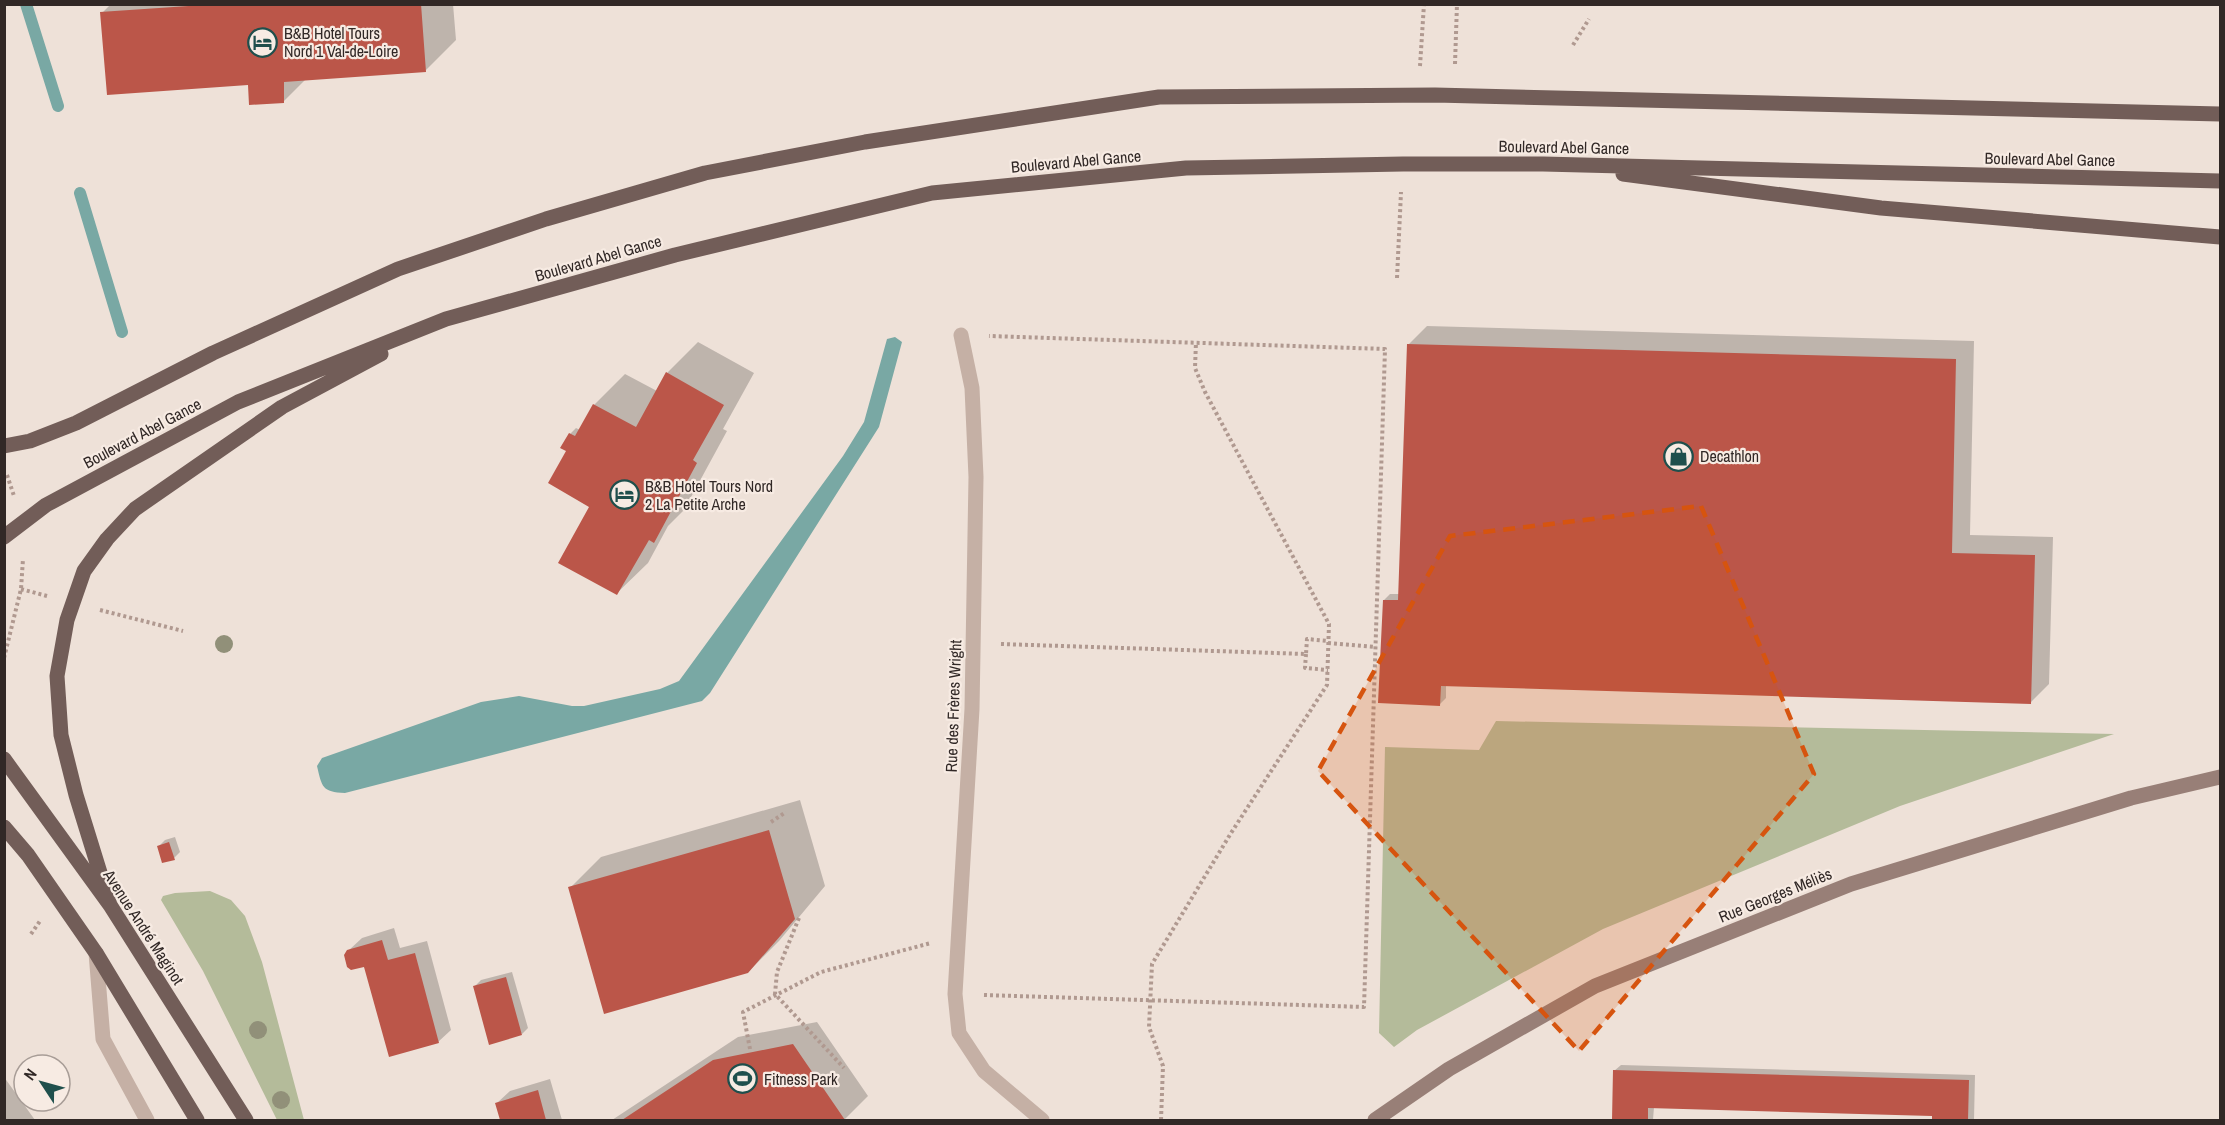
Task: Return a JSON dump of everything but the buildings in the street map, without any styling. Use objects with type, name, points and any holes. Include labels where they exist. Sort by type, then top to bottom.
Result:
[{"type":"main road","points":[[4,446],[30,441],[76,423],[213,353],[398,269],[546,219],[705,173],[865,142],[1159,97],[1435,95],[2220,114]]},
{"type":"main road","points":[[1543,164],[1881,208],[2220,237]]},
{"type":"main road","name":"Boulevard Abel Gance","points":[[4,537],[46,505],[238,402],[446,319],[675,255],[932,193],[1186,168],[1543,164],[2220,181]]},
{"type":"main road","points":[[110,905],[76,795],[62,735],[57,676],[67,620],[84,571],[107,538],[135,509],[282,407],[446,319]]},
{"type":"main road","name":"Avenue André Maginot","points":[[4,759],[110,905],[246,1120]]},
{"type":"main road","points":[[4,827],[28,855],[96,953],[196,1120]]},
{"type":"street","name":"Rue Georges Méliès","points":[[1375,1120],[1449,1069],[1605,981],[1851,884],[2131,798],[2220,777]]},
{"type":"lane","name":"Rue des Frères Wright","points":[[961,335],[972,388],[976,477],[972,709],[955,994],[958,1033],[984,1071],[1042,1120]]},
{"type":"lane","points":[[96,953],[103,1039],[147,1120]]},
{"type":"path","points":[[1420,66],[1424,4]]},
{"type":"path","points":[[1455,64],[1457,4]]},
{"type":"path","points":[[1573,45],[1589,19]]},
{"type":"path","points":[[1397,278],[1402,185]]},
{"type":"path","points":[[955,994],[1364,1007],[1385,349],[961,335]]},
{"type":"path","points":[[1161,1120],[1163,1066],[1149,1027],[1152,964],[1327,685],[1328,670],[1329,624],[1205,392],[1195,368],[1196,342]]},
{"type":"path","points":[[4,467],[16,503]]},
{"type":"path","points":[[4,658],[21,589],[23,554]]},
{"type":"path","points":[[21,589],[57,599]]},
{"type":"path","points":[[98,609],[183,631]]},
{"type":"path","points":[[1328,670],[1305,669],[1307,639],[1376,647]]},
{"type":"path","points":[[973,643],[1306,654]]},
{"type":"path","points":[[771,822],[786,812]]},
{"type":"path","points":[[799,918],[777,972],[775,993],[844,1068]]},
{"type":"path","points":[[31,934],[40,920]]},
{"type":"path","points":[[750,1049],[743,1012],[775,993],[821,972],[959,935]]},
{"type":"highlighted area","points":[[1701,506],[1814,774],[1579,1051],[1318,771],[1450,536]]},
{"type":"green space","points":[[1496,721],[2114,734],[1900,806],[1603,929],[1417,1030],[1394,1047],[1379,1033],[1385,747],[1479,750]]},
{"type":"green space","points":[[210,891],[231,900],[245,916],[262,962],[304,1120],[277,1120],[203,971],[161,900],[163,896],[175,893]]},
{"type":"water","points":[[895,337],[902,342],[879,427],[710,693],[702,701],[345,793],[327,790],[324,787],[317,766],[322,758],[481,702],[519,696],[572,706],[584,706],[660,689],[679,681],[843,456],[864,422],[887,339]]},
{"type":"waterway","points":[[26,4],[58,106]]},
{"type":"waterway","points":[[80,193],[122,332]]},
{"type":"place","name":"B&B Hotel Tours Nord 1 Val-de-Loire","points":[[263,42]]},
{"type":"place","name":"Decathlon","points":[[1679,456]]},
{"type":"place","name":"B&B Hotel Tours Nord 2 La Petite Arche","points":[[624,495]]},
{"type":"place","name":"Fitness Park","points":[[743,1079]]}]
